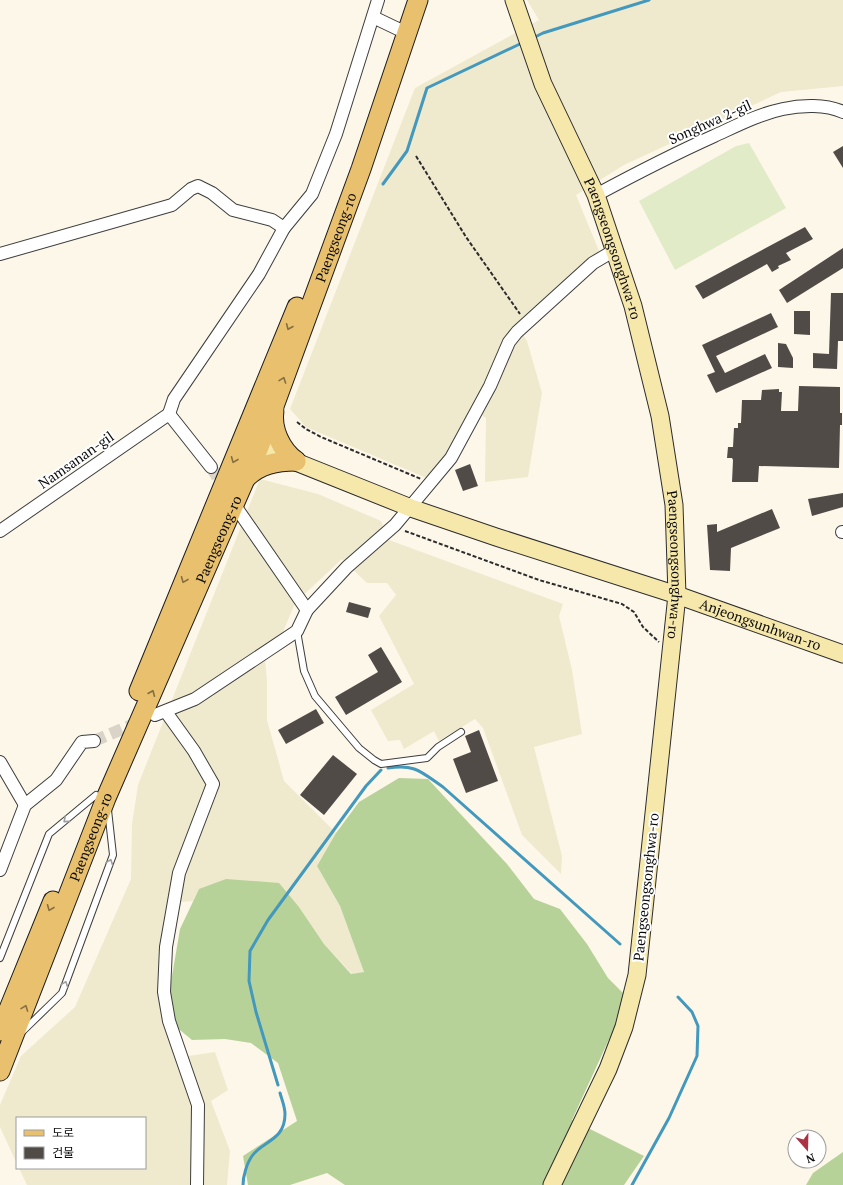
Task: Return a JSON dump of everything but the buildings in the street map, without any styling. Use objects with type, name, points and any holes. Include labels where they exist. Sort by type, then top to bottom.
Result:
[{"type":"main road","name":"Paengseong-ro","points":[[0,1070],[3,1032],[250,443],[324,244],[398,28],[415,2]]},
{"type":"main road","name":"Paengseong-ro","points":[[101,796],[245,479],[250,443],[274,405],[361,169],[415,2]]},
{"type":"main road","points":[[274,405],[273,418],[277,434],[287,453],[296,461]]},
{"type":"main road","points":[[245,479],[258,468],[268,464],[296,461]]},
{"type":"street","points":[[211,467],[169,414],[174,399],[259,274],[284,228],[312,194],[336,134],[378,0]]},
{"type":"street","name":"Paengseongsonghwa-ro","points":[[514,0],[543,84],[596,195],[633,306],[660,416],[674,505],[677,595],[636,975],[624,1027],[608,1069],[552,1185]]},
{"type":"street","points":[[373,18],[398,28]]},
{"type":"street","name":"Songhwa 2-gil","points":[[596,195],[684,149],[746,121],[782,109],[800,106],[836,108],[843,112]]},
{"type":"street","points":[[0,254],[172,205],[191,189],[198,186],[212,193],[233,210],[272,220],[284,228]]},
{"type":"street","points":[[197,1185],[198,1105],[169,1021],[164,992],[166,947],[179,873],[214,784],[194,752],[160,713],[195,699],[297,631],[307,610],[347,567],[395,525],[430,486],[450,458],[477,411],[509,342],[593,263],[615,250]]},
{"type":"street","name":"Namsanan-gil","points":[[0,531],[169,414]]},
{"type":"street","name":"Anjeongsunhwan-ro","points":[[250,443],[411,508],[677,595],[843,654]]},
{"type":"street","points":[[238,510],[307,610]]},
{"type":"street","points":[[0,870],[25,805],[56,780],[82,742],[94,741]]},
{"type":"street","points":[[0,762],[25,805]]},
{"type":"lane","points":[[297,631],[304,671],[315,696],[358,748],[374,760],[381,764],[427,758],[438,747],[461,732]]},
{"type":"lane","points":[[0,958],[49,834],[101,796],[113,856],[62,993],[3,1032]]},
{"type":"path","points":[[416,156],[466,236],[527,324]]},
{"type":"path","points":[[297,422],[306,430],[419,478],[430,486]]},
{"type":"path","points":[[395,525],[401,530],[532,578],[622,604],[634,612],[643,627],[658,641],[672,646]]},
{"type":"shaded area","points":[[527,0],[843,0],[843,86],[781,92],[624,165],[576,195],[599,251],[517,326],[527,341],[542,393],[528,477],[485,482],[486,418],[475,411],[454,445],[429,479],[306,427],[290,409],[415,88],[539,20]]},
{"type":"shaded area","points":[[260,479],[318,494],[381,521],[389,540],[563,604],[559,616],[572,670],[582,734],[534,747],[562,856],[561,874],[522,835],[483,728],[475,719],[439,741],[434,731],[404,749],[400,740],[388,741],[371,710],[414,684],[379,616],[396,595],[387,583],[367,583],[342,559],[295,603],[283,632],[264,648],[267,681],[267,720],[284,781],[336,833],[317,866],[340,906],[364,972],[352,974],[324,944],[299,907],[199,889],[193,901],[168,903],[161,951],[175,1058],[215,1052],[228,1090],[211,1101],[230,1151],[227,1185],[27,1185],[19,1169],[146,1169],[146,1117],[16,1117],[16,1162],[0,1127],[0,1105],[21,1056],[75,1007],[131,879],[132,824],[138,785]]},
{"type":"green space","points":[[749,143],[786,208],[675,270],[639,201],[736,146]]},
{"type":"green space","points":[[399,778],[428,779],[507,864],[534,899],[560,909],[587,944],[608,978],[628,998],[572,1120],[644,1156],[624,1185],[345,1185],[327,1173],[290,1185],[248,1185],[243,1156],[297,1121],[278,1063],[251,1043],[225,1039],[192,1040],[169,1021],[171,982],[180,929],[199,889],[226,879],[279,883],[299,907],[324,944],[351,974],[364,972],[340,906],[317,866],[336,833],[359,802]]},
{"type":"green space","points":[[843,1152],[843,1185],[806,1185],[813,1173],[819,1169],[827,1169],[827,1163]]},
{"type":"waterway","points":[[533,38],[543,33],[649,0]]},
{"type":"waterway","points":[[383,184],[407,151],[427,88],[522,43]]},
{"type":"waterway","points":[[388,768],[405,767],[418,770],[443,787],[620,944]]},
{"type":"waterway","points":[[278,1085],[256,1012],[249,981],[250,951],[268,920],[366,786],[381,770]]},
{"type":"waterway","points":[[632,1185],[669,1118],[697,1056],[698,1026],[692,1012],[678,997]]},
{"type":"waterway","points":[[243,1185],[248,1162],[256,1151],[277,1135],[284,1123],[284,1106],[280,1093]]},
{"type":"tunnel","points":[[211,467],[226,491]]},
{"type":"tunnel","points":[[94,741],[141,721]]}]
